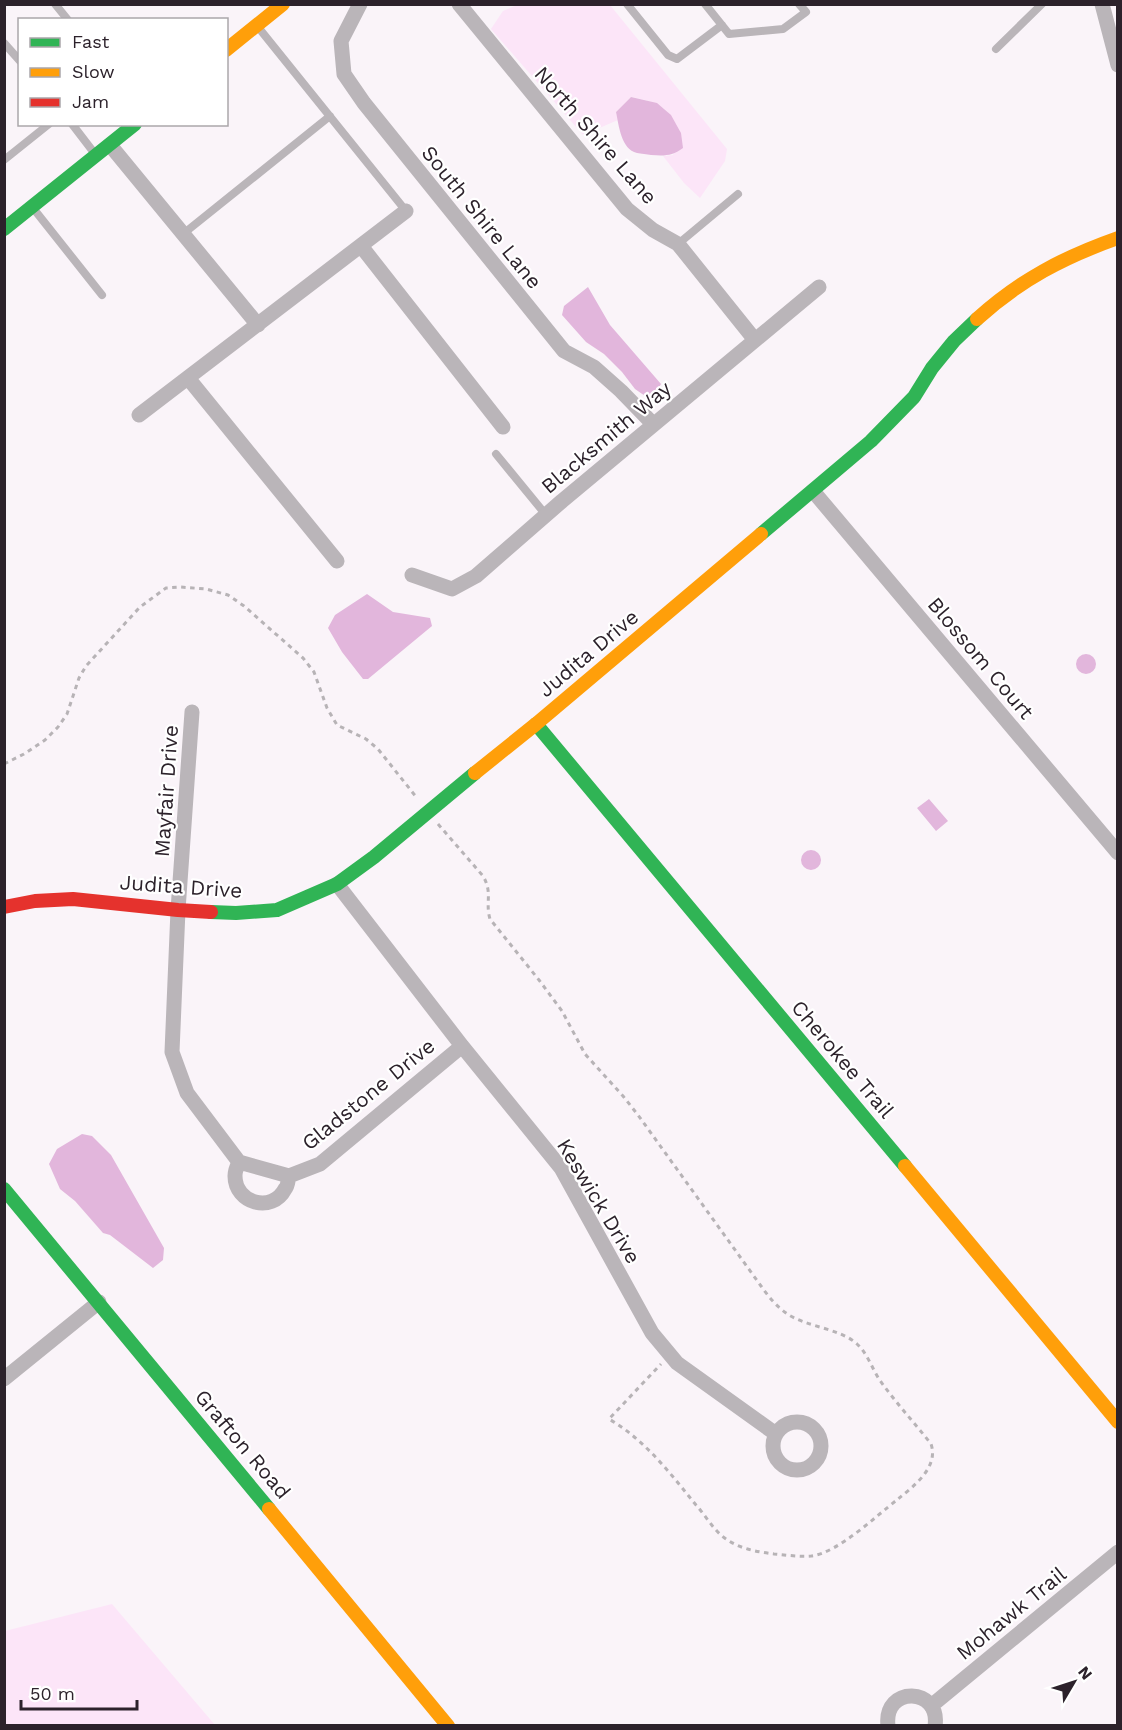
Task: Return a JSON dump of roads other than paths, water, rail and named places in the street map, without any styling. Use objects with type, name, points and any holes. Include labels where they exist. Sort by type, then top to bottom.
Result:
[{"type":"street","points":[[228,48],[283,4]]},
{"type":"street","name":"South Shire Lane","points":[[360,4],[341,41],[344,74],[364,103],[564,351],[594,367],[653,424]]},
{"type":"street","name":"North Shire Lane","points":[[459,4],[627,209],[653,230],[678,244],[755,340]]},
{"type":"street","points":[[1102,4],[1117,57]]},
{"type":"street","points":[[4,229],[133,126]]},
{"type":"street","points":[[110,145],[258,325]]},
{"type":"street","points":[[139,415],[406,211]]},
{"type":"street","name":"Judita Drive","points":[[4,907],[35,901],[73,899],[178,910],[236,913],[277,910],[337,884],[374,857],[536,724],[871,441],[916,396],[933,365],[993,303],[1024,280],[1055,262],[1118,238]]},
{"type":"street","points":[[360,246],[503,427]]},
{"type":"street","name":"Blacksmith Way","points":[[412,575],[452,589],[476,576],[653,424],[819,287]]},
{"type":"street","points":[[188,378],[337,561]]},
{"type":"street","name":"Blossom Court","points":[[813,491],[1118,853]]},
{"type":"street","name":"Mayfair Drive","points":[[192,711],[178,910],[172,1052],[187,1093],[239,1162]]},
{"type":"street","name":"Cherokee Trail","points":[[536,724],[1118,1422]]},
{"type":"street","name":"Keswick Drive","points":[[337,884],[462,1046],[561,1168],[652,1333],[677,1363],[776,1434]]},
{"type":"street","name":"Gladstone Drive","points":[[239,1162],[289,1176],[320,1164],[462,1046]]},
{"type":"street","points":[[239,1162],[235,1174],[236,1186],[244,1197],[254,1203],[267,1203],[278,1198],[286,1188],[289,1176]]},
{"type":"street","name":"Grafton Road","points":[[4,1189],[448,1725]]},
{"type":"street","points":[[4,1379],[99,1302]]},
{"type":"street","name":"Mohawk Trail","points":[[931,1706],[1118,1552]]},
{"type":"street","points":[[888,1725],[887,1716],[895,1701],[910,1695],[926,1700],[935,1713],[935,1725]]},
{"type":"lane","points":[[56,4],[66,18]]},
{"type":"lane","points":[[627,4],[668,56],[677,59],[722,25]]},
{"type":"lane","points":[[705,4],[729,33],[783,29],[806,12],[800,4]]},
{"type":"lane","points":[[996,49],[1042,4]]},
{"type":"lane","points":[[257,26],[406,211]]},
{"type":"lane","points":[[4,43],[18,59]]},
{"type":"lane","points":[[183,234],[330,116]]},
{"type":"lane","points":[[4,160],[46,126]]},
{"type":"lane","points":[[74,126],[96,156]]},
{"type":"lane","points":[[678,244],[738,194]]},
{"type":"lane","points":[[33,207],[102,295]]},
{"type":"lane","points":[[496,454],[546,515]]}]
